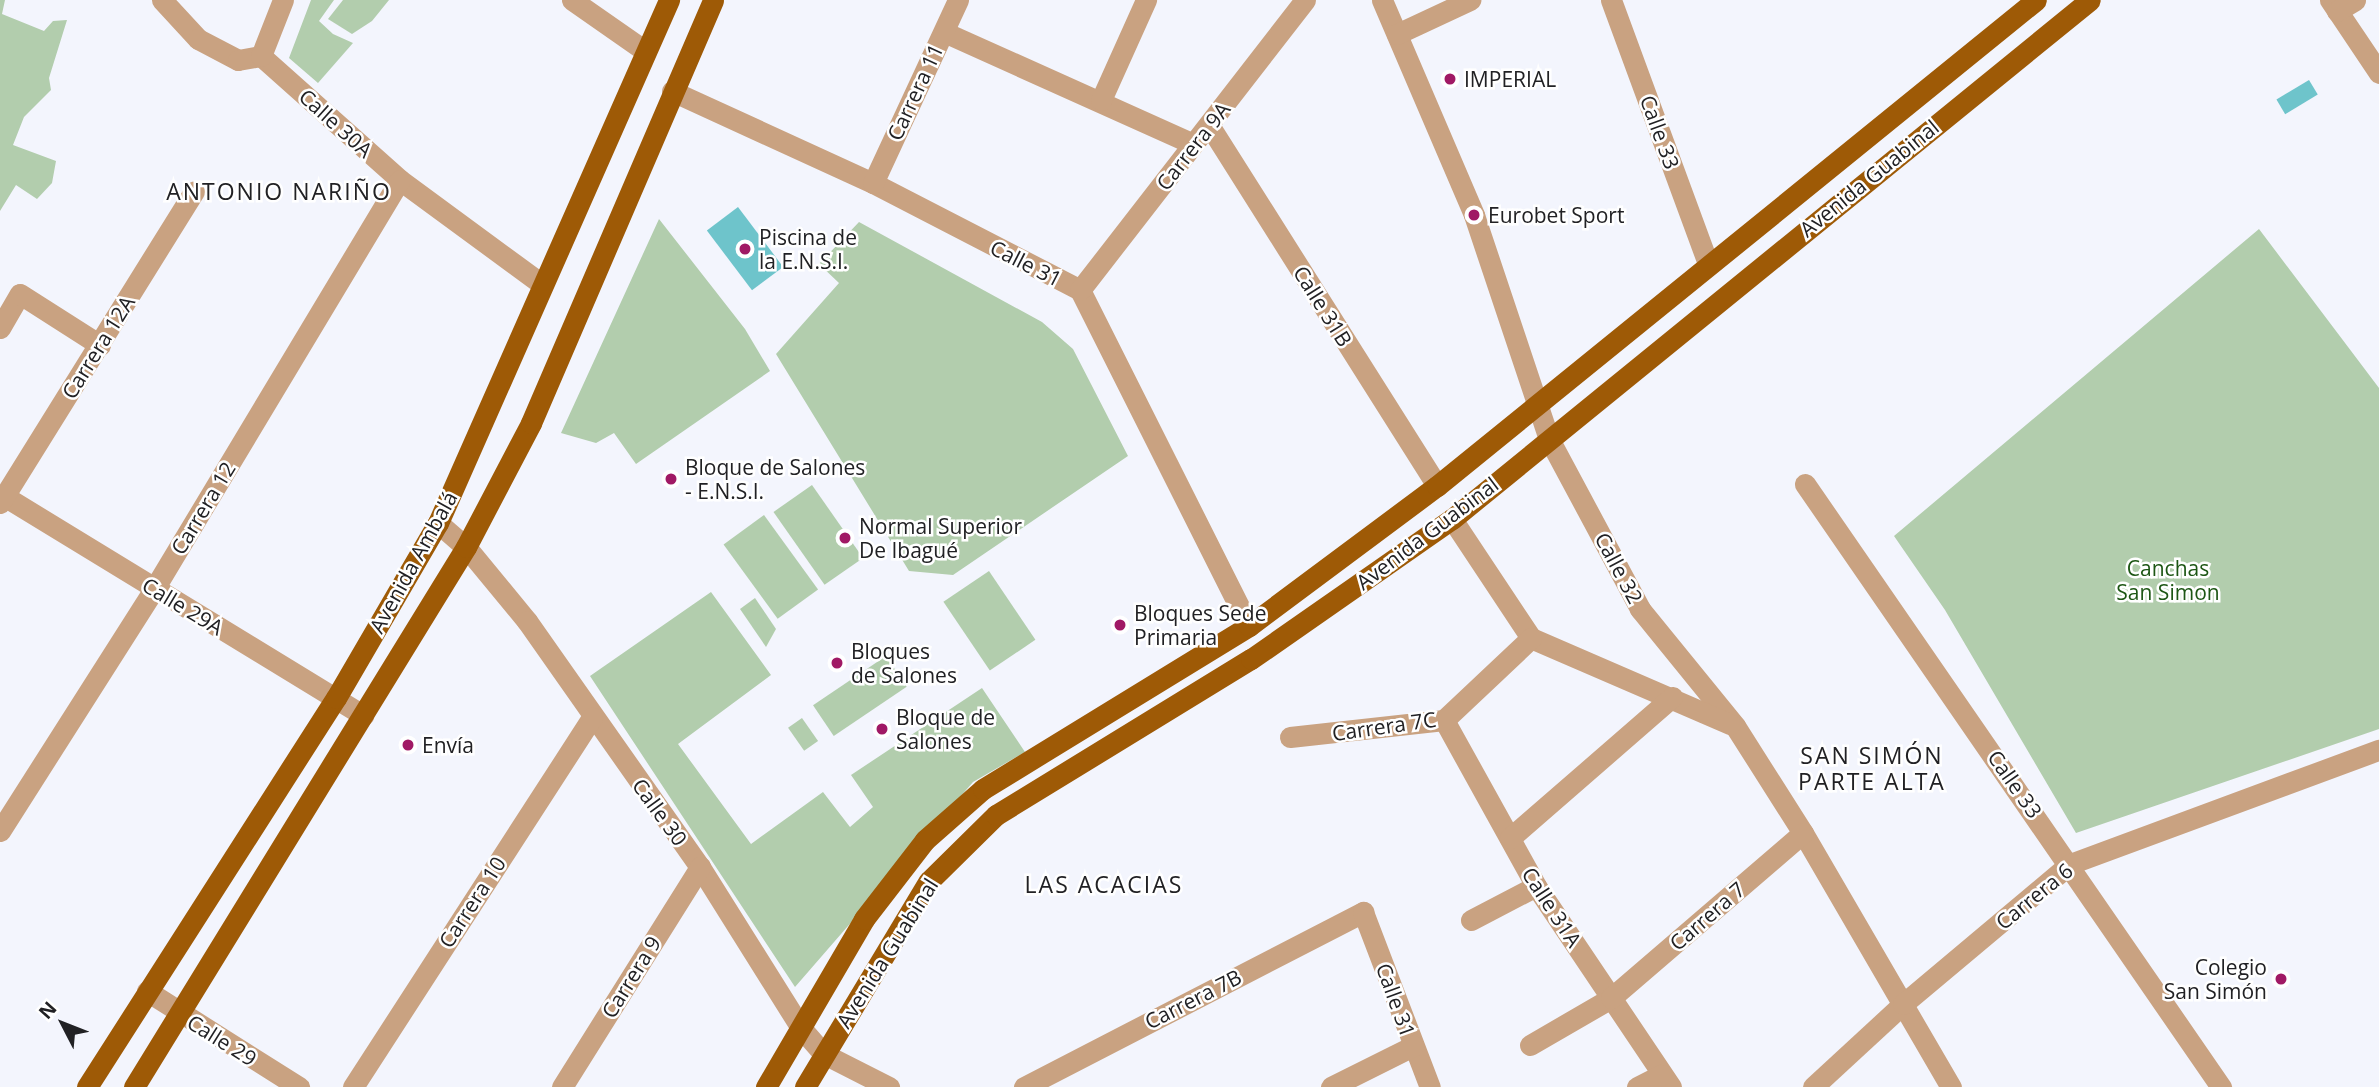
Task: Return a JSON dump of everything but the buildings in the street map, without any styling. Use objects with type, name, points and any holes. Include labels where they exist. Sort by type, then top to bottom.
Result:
[{"type":"main road","name":"Avenida Ambalá","points":[[87,1087],[336,698],[438,523],[669,0]]},
{"type":"main road","name":"Avenida Ambalá","points":[[134,1087],[466,547],[531,423],[713,0]]},
{"type":"main road","name":"Avenida Guabinal","points":[[766,1087],[864,919],[925,840],[983,789],[1249,626],[1437,486],[2036,0]]},
{"type":"main road","name":"Avenida Guabinal","points":[[805,1087],[929,881],[996,815],[1251,659],[1452,519],[2090,0]]},
{"type":"street","points":[[162,0],[198,39],[238,60],[261,56],[283,0]]},
{"type":"street","points":[[572,0],[645,51]]},
{"type":"street","name":"Carrera 11","points":[[873,183],[958,0]]},
{"type":"street","points":[[1101,100],[1146,0]]},
{"type":"street","name":"Carrera 9A","points":[[1080,290],[1305,0]]},
{"type":"street","name":"Calle 32","points":[[1382,0],[1474,215],[1549,439],[1640,609],[1735,726],[1803,833],[1951,1087]]},
{"type":"street","points":[[1397,34],[1470,0]]},
{"type":"street","name":"Calle 33","points":[[1611,0],[1708,264]]},
{"type":"street","points":[[2340,4],[2379,73]]},
{"type":"street","points":[[944,32],[1101,100],[1193,144]]},
{"type":"street","name":"Calle 30A","points":[[261,56],[400,180],[543,285]]},
{"type":"street","name":"Calle 31","points":[[672,91],[873,183],[1080,290],[1249,626]]},
{"type":"street","name":"Calle 31B","points":[[1209,125],[1437,486]]},
{"type":"street","name":"Carrera 12","points":[[0,831],[154,589],[400,180]]},
{"type":"street","name":"Carrera 12A","points":[[2,500],[194,191]]},
{"type":"street","points":[[0,328],[20,294],[100,345]]},
{"type":"street","name":"Calle 33","points":[[1805,484],[2070,863],[2221,1087]]},
{"type":"street","name":"Calle 29A","points":[[2,500],[363,715]]},
{"type":"street","points":[[1452,519],[1531,638],[1735,726]]},
{"type":"street","name":"Calle 30","points":[[438,523],[466,547],[527,621],[592,718],[700,867],[801,1028],[824,1054],[889,1087]]},
{"type":"street","name":"Carrera 7C","points":[[1290,737],[1444,720],[1531,638]]},
{"type":"street","points":[[1510,838],[1672,697]]},
{"type":"street","name":"Carrera 10","points":[[353,1087],[592,718]]},
{"type":"street","name":"Calle 31A","points":[[1444,720],[1536,886],[1666,1081]]},
{"type":"street","name":"Carrera 6","points":[[1813,1087],[1903,1004],[2070,863],[2379,750]]},
{"type":"street","name":"Carrera 7","points":[[1530,1045],[1611,998],[1803,833]]},
{"type":"street","name":"Carrera 9","points":[[562,1087],[700,867]]},
{"type":"street","points":[[1471,920],[1536,886]]},
{"type":"street","name":"Calle 31","points":[[1363,912],[1430,1087]]},
{"type":"street","name":"Carrera 7B","points":[[1024,1087],[1363,912]]},
{"type":"street","name":"Calle 29","points":[[147,991],[299,1087]]},
{"type":"street","points":[[1331,1087],[1413,1046]]},
{"type":"street","points":[[1637,1087],[1666,1081]]},
{"type":"green space","points":[[0,0],[5,0],[2,14],[44,31],[53,21],[67,20],[49,78],[51,90],[24,117],[13,145],[56,161],[52,183],[37,199],[16,185],[0,211]]},
{"type":"green space","points":[[311,0],[334,0],[319,21],[333,34],[353,43],[318,83],[289,58]]},
{"type":"green space","points":[[343,0],[389,0],[372,21],[352,34],[328,19]]},
{"type":"green space","points":[[659,219],[745,329],[770,371],[636,464],[614,433],[596,443],[561,433]]},
{"type":"green space","points":[[859,222],[1042,322],[1073,349],[1128,456],[953,575],[909,571],[776,354],[839,283],[819,264]]},
{"type":"green space","name":"Canchas San Simon","points":[[2259,229],[2379,388],[2379,729],[2076,833],[1945,610],[1894,536]]},
{"type":"green space","points":[[812,485],[863,558],[825,585],[773,512]]},
{"type":"green space","points":[[764,515],[818,589],[778,619],[724,544]]},
{"type":"green space","points":[[989,571],[1035,640],[990,671],[943,602]]},
{"type":"green space","points":[[711,592],[771,675],[678,744],[751,844],[823,792],[850,827],[873,807],[851,775],[982,688],[1025,752],[973,782],[795,987],[590,676]]},
{"type":"green space","points":[[755,598],[776,629],[766,647],[740,609]]},
{"type":"green space","points":[[886,656],[907,687],[834,736],[813,705]]},
{"type":"green space","points":[[802,718],[818,741],[804,751],[788,728]]},
{"type":"water","points":[[2309,80],[2318,95],[2285,114],[2276,100]]},
{"type":"water","name":"Piscina de la E.N.S.I.","points":[[738,207],[783,267],[752,290],[707,230]]},
{"type":"place","name":"IMPERIAL","points":[[1450,79]]},
{"type":"place","name":"Eurobet Sport","points":[[1474,215]]},
{"type":"place","name":"Piscina de la E.N.S.I.","points":[[745,249]]},
{"type":"place","name":"Bloque de Salones - E.N.S.I.","points":[[671,479]]},
{"type":"place","name":"Normal Superior De Ibagué","points":[[845,538]]},
{"type":"place","name":"Bloques Sede Primaria","points":[[1120,625]]},
{"type":"place","name":"Bloques de Salones","points":[[837,663]]},
{"type":"place","name":"Bloque de Salones","points":[[882,729]]},
{"type":"place","name":"Envía","points":[[408,745]]},
{"type":"place","name":"Colegio San Simón","points":[[2281,979]]},
{"type":"district","name":"ANTONIO NARIÑO","points":[[279,191]]},
{"type":"district","name":"SAN SIMÓN PARTE ALTA","points":[[1872,768]]},
{"type":"district","name":"LAS ACACIAS","points":[[1104,884]]}]
